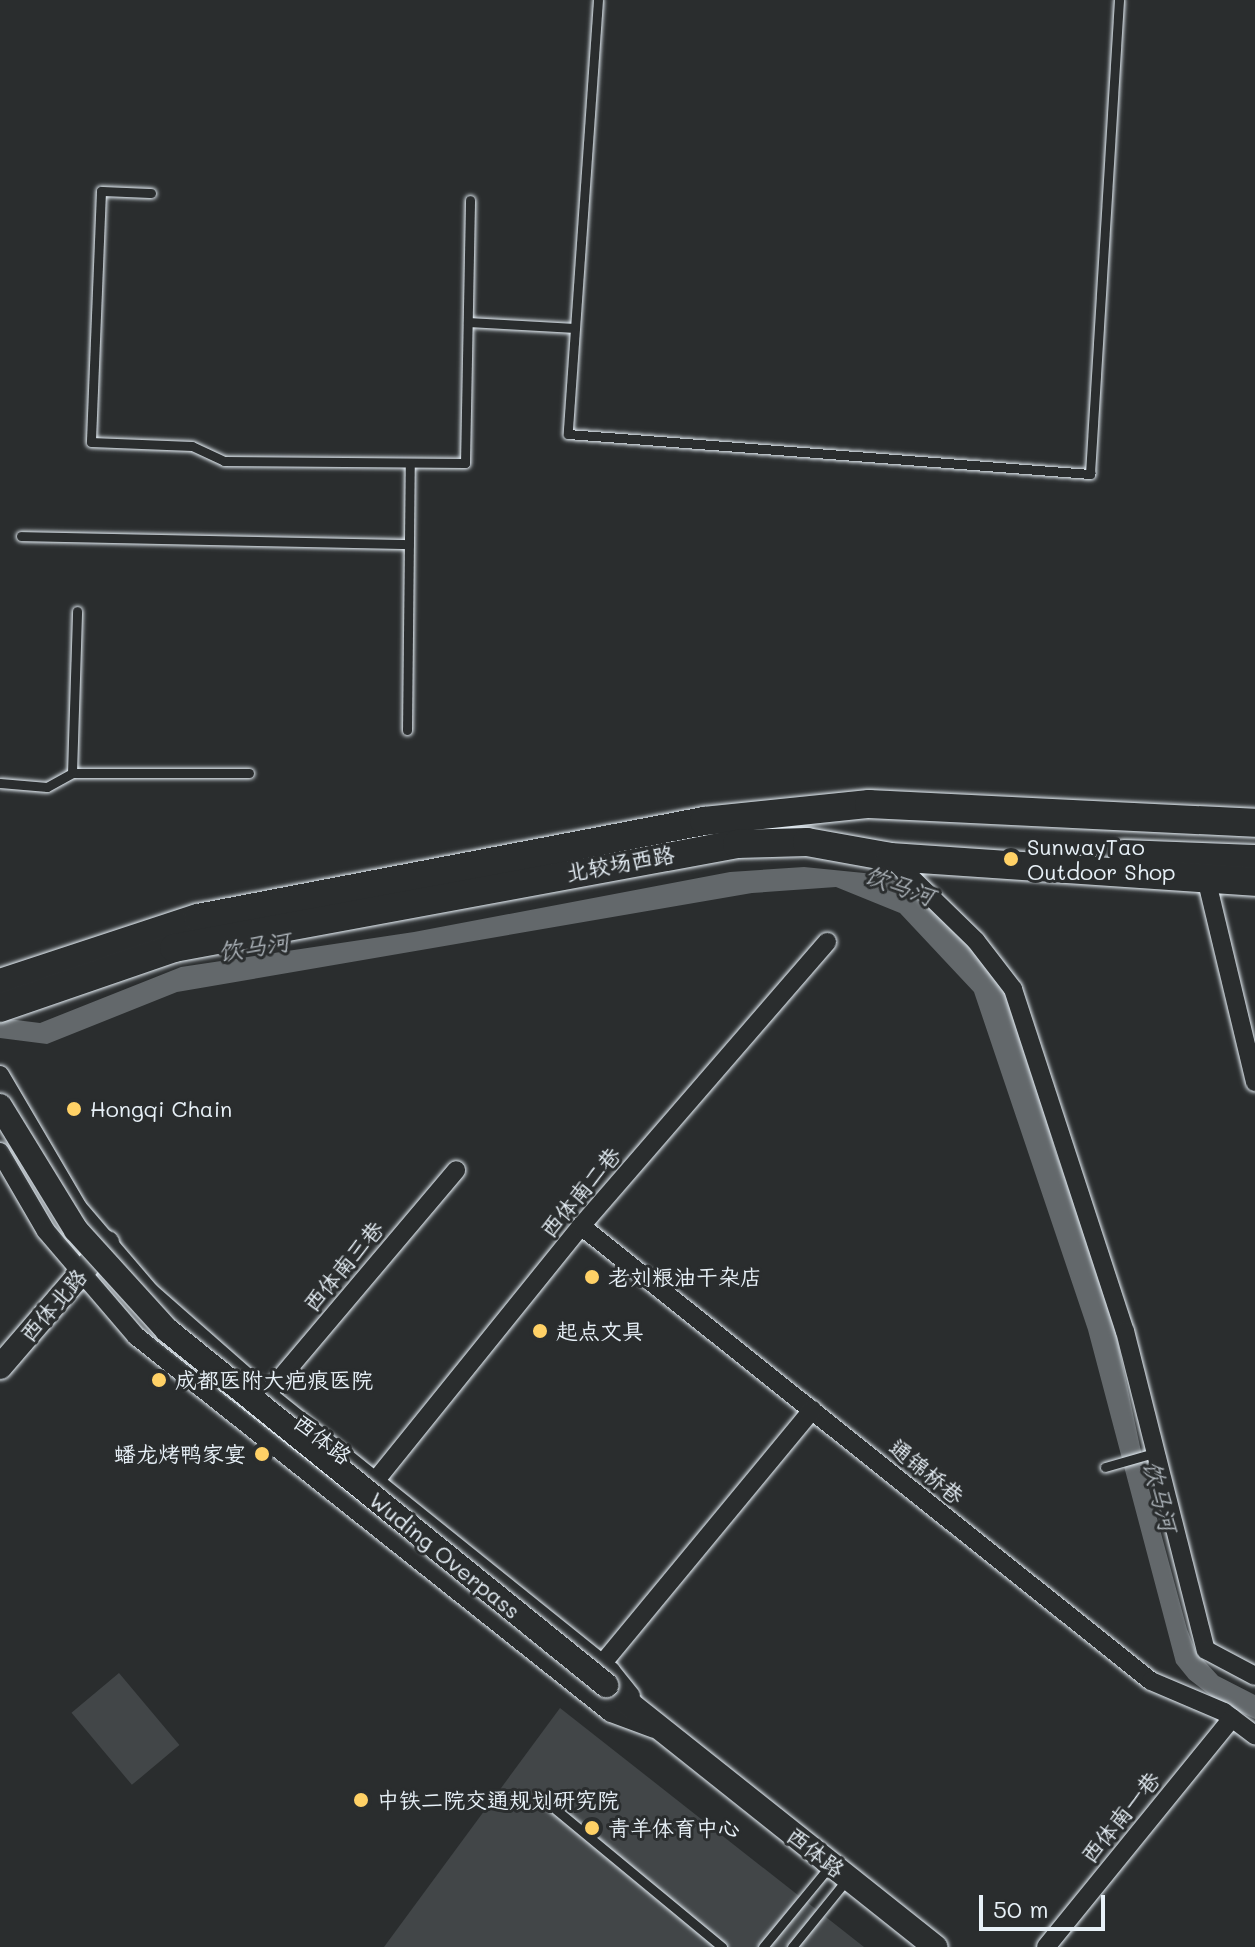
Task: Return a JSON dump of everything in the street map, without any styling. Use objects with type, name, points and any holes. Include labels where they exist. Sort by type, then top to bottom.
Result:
[{"type":"main road","name":"北较场西路","points":[[0,983],[198,918],[704,821],[789,815],[869,804],[1255,823]]},
{"type":"main road","points":[[789,815],[1255,841]]},
{"type":"main road","name":"北较场西路","points":[[0,1008],[174,948],[637,859],[737,844],[807,842],[890,857],[1255,882]]},
{"type":"main road","points":[[807,842],[1255,859]]},
{"type":"street","points":[[890,857],[955,918],[1013,989],[1125,1331],[1206,1650],[1255,1676]]},
{"type":"street","points":[[1206,878],[1255,1082]]},
{"type":"street","name":"西体南二巷","points":[[376,1480],[581,1226],[827,942]]},
{"type":"street","name":"西体路","points":[[0,1075],[56,1176],[107,1243],[179,1320],[376,1480],[604,1674],[657,1730],[935,1947]]},
{"type":"street","name":"Wuding Overpass","points":[[0,1106],[76,1230],[167,1330],[604,1674]]},
{"type":"street","name":"西体路","points":[[0,1152],[46,1231],[108,1309],[160,1357],[611,1713],[657,1730]]},
{"type":"street","name":"西体南三巷","points":[[267,1394],[456,1170]]},
{"type":"street","name":"通锦桥巷","points":[[581,1226],[1151,1681],[1232,1718],[1255,1735]]},
{"type":"street","name":"西体北路","points":[[0,1367],[107,1243]]},
{"type":"street","points":[[604,1674],[812,1410]]},
{"type":"street","name":"西体南一巷","points":[[1046,1947],[1232,1718]]},
{"type":"lane","points":[[598,0],[568,434],[1090,474],[1119,0]]},
{"type":"lane","points":[[151,193],[101,191],[91,442],[192,446],[224,461],[465,463],[470,200]]},
{"type":"lane","points":[[468,322],[575,328]]},
{"type":"lane","points":[[407,730],[410,463]]},
{"type":"lane","points":[[21,536],[409,544]]},
{"type":"lane","points":[[72,773],[77,611]]},
{"type":"lane","points":[[0,783],[47,787],[72,773],[249,773]]},
{"type":"lane","points":[[1110,1465],[1154,1453]]},
{"type":"lane","points":[[548,1803],[722,1947]]},
{"type":"lane","points":[[763,1947],[840,1871]]},
{"type":"lane","points":[[792,1947],[840,1871]]},
{"type":"shaded area","points":[[119,1673],[179,1745],[132,1785],[72,1713]]},
{"type":"shaded area","name":"青羊体育中心","points":[[560,1708],[864,1947],[384,1947]]},
{"type":"water","name":"饮马河","points":[[804,867],[884,875],[934,904],[1012,996],[1056,1153],[1107,1291],[1149,1489],[1187,1629],[1196,1652],[1218,1676],[1255,1695],[1255,1719],[1220,1703],[1189,1679],[1176,1663],[1088,1330],[974,992],[900,913],[836,887],[752,893],[177,992],[47,1044],[0,1038],[0,1018],[40,1023],[181,967],[414,932],[730,872]]},
{"type":"place","name":"SunwayTao Outdoor Shop","points":[[1011,859]]},
{"type":"place","name":"Hongqi Chain","points":[[74,1109]]},
{"type":"place","name":"老刘粮油干杂店","points":[[592,1277]]},
{"type":"place","name":"起点文具","points":[[540,1331]]},
{"type":"place","name":"成都医附大疤痕医院","points":[[159,1380]]},
{"type":"place","name":"蟠龙烤鸭家宴","points":[[262,1454]]},
{"type":"place","name":"中铁二院交通规划研究院","points":[[361,1800]]},
{"type":"place","name":"青羊体育中心","points":[[592,1828]]}]
